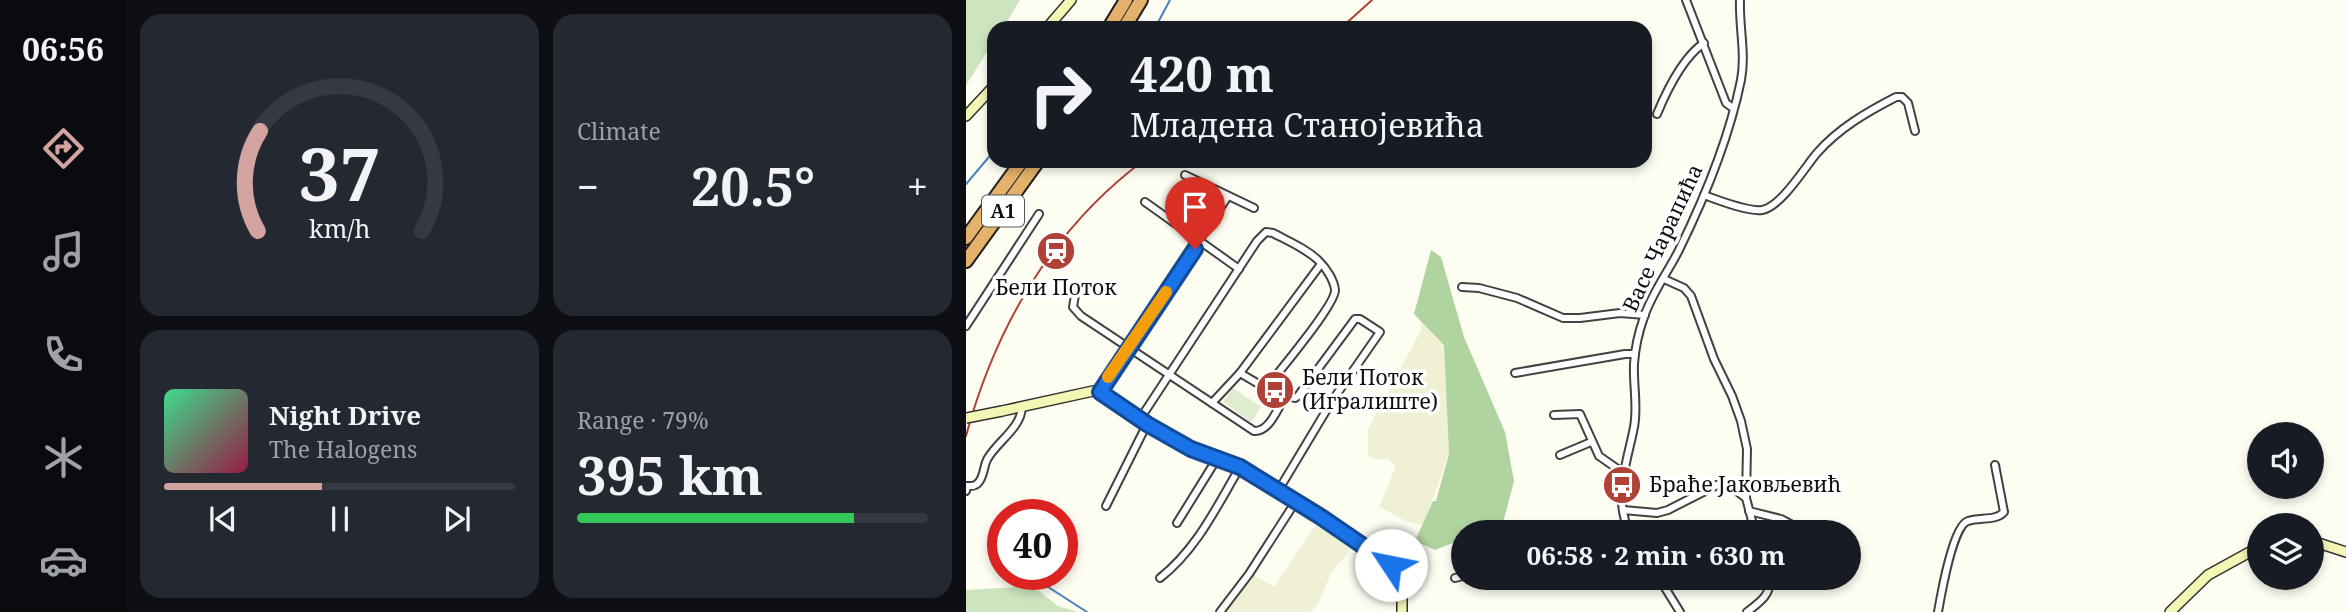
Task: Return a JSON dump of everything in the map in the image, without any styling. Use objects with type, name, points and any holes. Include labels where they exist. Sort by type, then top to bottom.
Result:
[{"type":"highway","points":[[1113,21],[1126,0]]},
{"type":"highway","points":[[1128,21],[1141,0]]},
{"type":"highway","name":"A1","points":[[966,239],[1017,168]]},
{"type":"highway","name":"A1","points":[[966,261],[1033,168]]},
{"type":"street","points":[[1053,21],[1070,0]]},
{"type":"street","points":[[1686,0],[1726,103],[1733,108]]},
{"type":"street","name":"Васе Чарапића","points":[[1625,520],[1622,472],[1635,422],[1635,354],[1645,315],[1704,195],[1733,108],[1742,65],[1740,0]]},
{"type":"street","points":[[1657,114],[1664,97],[1689,57],[1704,43]]},
{"type":"street","points":[[966,116],[987,94]]},
{"type":"street","points":[[1704,195],[1748,208],[1766,209],[1779,200],[1831,138],[1869,111],[1896,97],[1907,101],[1915,131]]},
{"type":"street","points":[[1185,175],[1254,208]]},
{"type":"street","points":[[1100,392],[1228,196]]},
{"type":"street","points":[[1145,202],[1239,269]]},
{"type":"street","points":[[966,327],[1038,214]]},
{"type":"street","points":[[1107,506],[1143,421],[1170,374],[1266,232],[1307,253],[1321,264],[1334,286],[1332,299],[1266,388]]},
{"type":"street","points":[[1212,403],[1240,373],[1321,264]]},
{"type":"street","points":[[1664,279],[1692,296],[1714,359],[1735,405],[1747,449],[1746,498],[1751,520]]},
{"type":"street","points":[[1462,287],[1517,298],[1563,318],[1620,313],[1645,315]]},
{"type":"street","points":[[1075,295],[1073,307],[1077,312],[1258,432],[1266,428],[1287,396],[1297,398],[1356,318],[1379,331],[1380,335],[1332,401],[1278,491]]},
{"type":"street","points":[[1515,373],[1635,354]]},
{"type":"street","points":[[1240,373],[1284,399]]},
{"type":"street","points":[[966,418],[1091,391],[1100,392],[1191,449],[1240,467],[1296,501],[1398,571],[1402,578],[1402,612]]},
{"type":"street","points":[[966,491],[967,486],[975,485],[980,480],[987,459],[1012,429],[1021,414],[1021,407]]},
{"type":"street","points":[[1554,415],[1580,414],[1591,442],[1602,459],[1622,472]]},
{"type":"street","points":[[1560,455],[1591,442]]},
{"type":"street","points":[[1177,523],[1218,457]]},
{"type":"street","points":[[1938,612],[1960,526],[1968,520],[1999,517],[2004,512],[1995,465]]},
{"type":"street","points":[[1160,578],[1176,566],[1192,546],[1240,467]]},
{"type":"street","points":[[1623,510],[1657,513],[1719,484],[1730,486],[1746,498]]},
{"type":"street","points":[[1220,612],[1245,580],[1296,501]]},
{"type":"street","points":[[1749,512],[1782,520]]},
{"type":"street","points":[[2324,545],[2346,552]]},
{"type":"street","points":[[2170,612],[2208,575],[2247,554]]},
{"type":"street","points":[[1666,590],[1680,612]]},
{"type":"street","points":[[1747,612],[1769,590]]},
{"type":"green space","points":[[966,0],[1020,0],[1007,21],[987,21],[987,52],[966,85]]},
{"type":"green space","points":[[1431,250],[1441,257],[1464,337],[1505,432],[1514,481],[1504,520],[1451,520],[1451,544],[1435,550],[1415,541],[1433,501],[1436,501],[1449,454],[1444,345],[1414,314]]},
{"type":"green space","points":[[1422,321],[1444,344],[1449,454],[1423,526],[1406,521],[1379,507],[1396,466],[1387,458],[1378,460],[1368,455],[1368,429],[1420,332]]},
{"type":"green space","points":[[1233,388],[1261,407],[1251,422],[1223,402]]},
{"type":"green space","points":[[1321,517],[1357,542],[1331,573],[1318,604],[1311,612],[1224,612],[1253,575],[1274,587]]},
{"type":"green space","points":[[966,590],[1034,590],[1058,606],[1078,612],[966,612]]},
{"type":"waterway","name":"Бели Поток","points":[[1159,21],[1170,0]]},
{"type":"waterway","name":"Бели Поток","points":[[966,184],[987,159]]},
{"type":"waterway","name":"Бели Поток","points":[[1053,590],[1087,612]]},
{"type":"railway","points":[[1349,21],[1372,0]]},
{"type":"railway","points":[[966,436],[993,357],[1031,284],[1081,217],[1134,168]]},
{"type":"slow traffic","points":[[1108,377],[1166,292]]},
{"type":"place","name":"Бели Поток","points":[[1056,251]]},
{"type":"place","name":"Бели Поток (Игралиште)","points":[[1275,390]]},
{"type":"place","name":"Браће Јаковљевић","points":[[1622,485]]},
{"type":"route","points":[[1195,249],[1100,392],[1147,424],[1191,449],[1240,467],[1321,517],[1391,565]]}]
